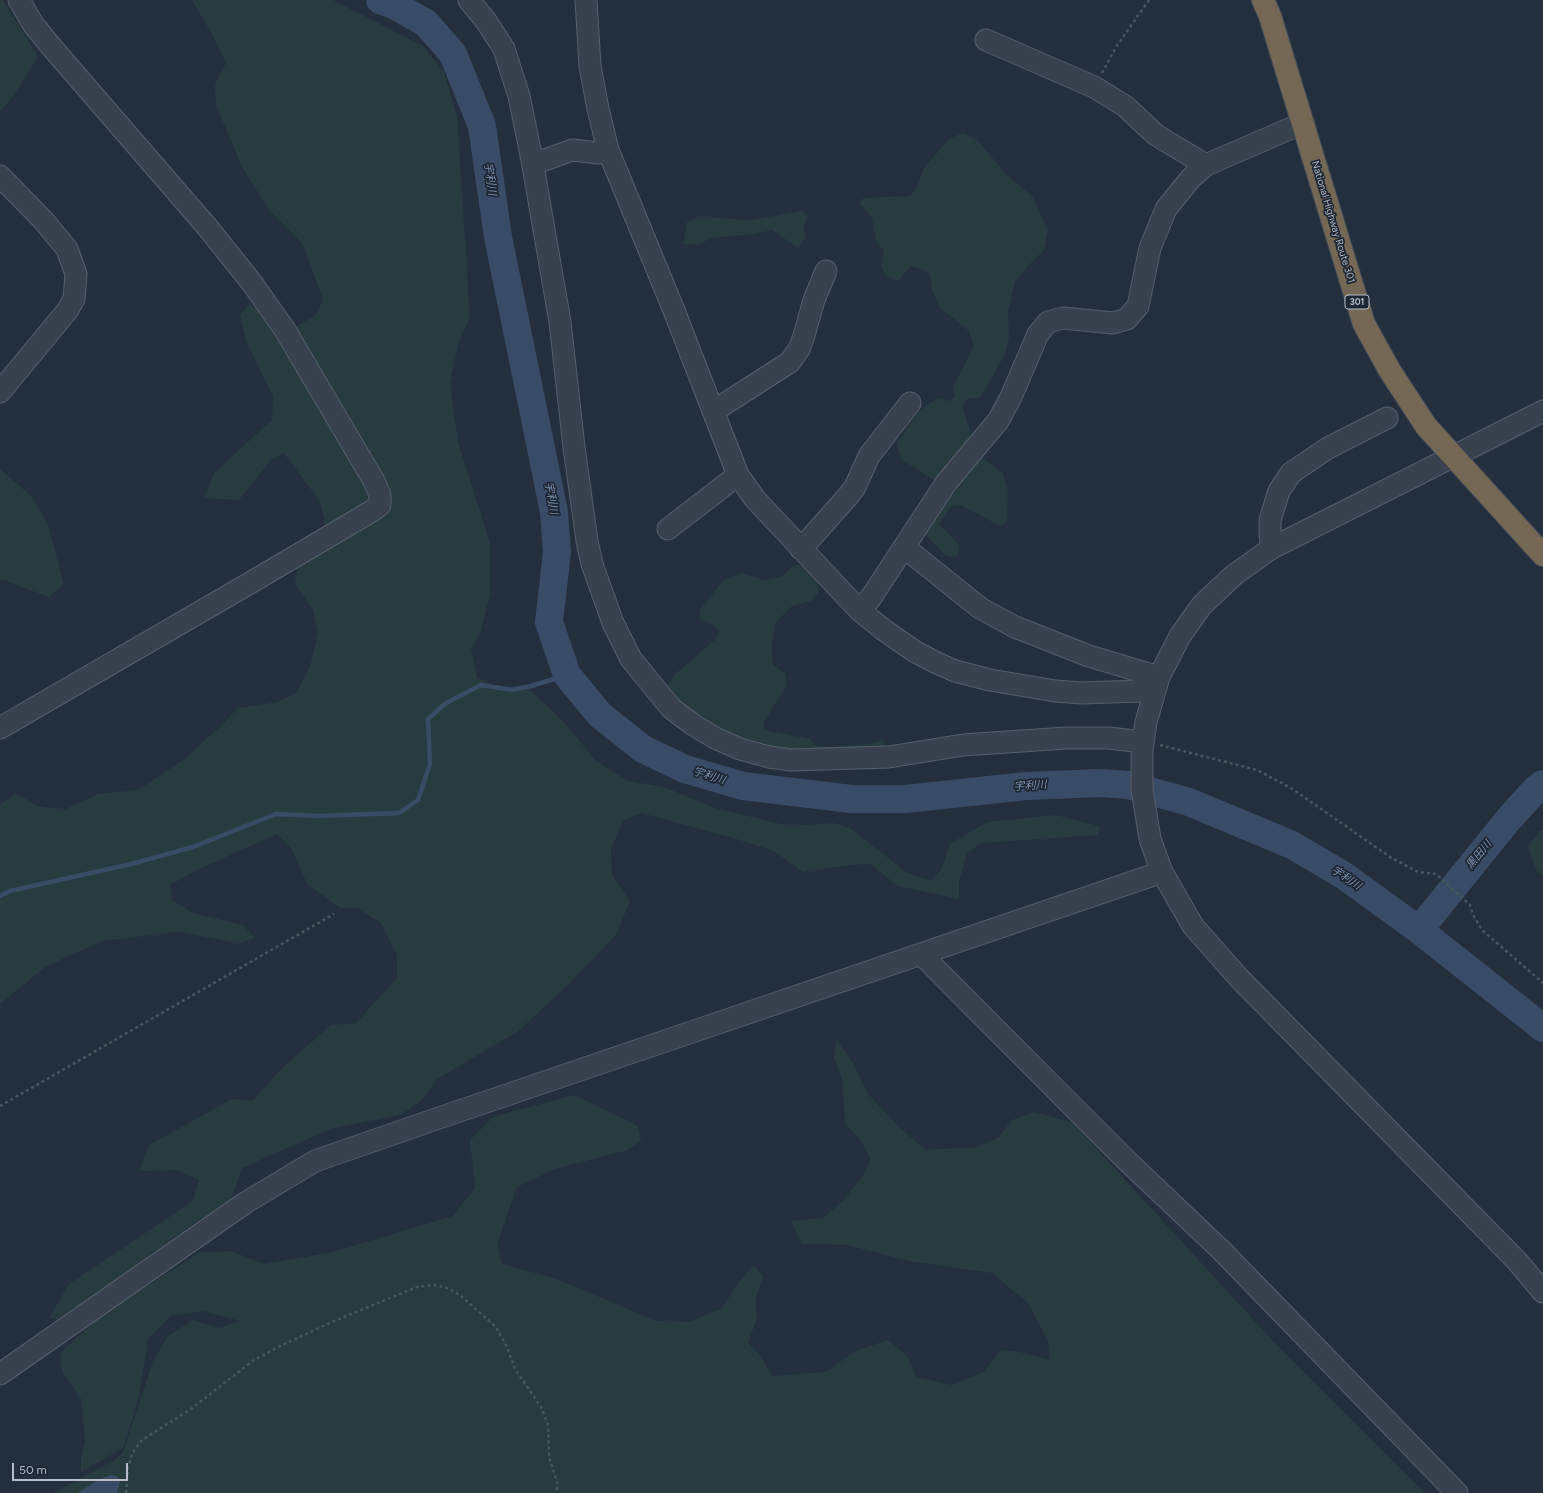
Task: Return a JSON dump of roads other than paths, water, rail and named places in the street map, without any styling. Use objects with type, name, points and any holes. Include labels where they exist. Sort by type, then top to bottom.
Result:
[{"type":"highway","name":"National Highway Route 301","points":[[1264,0],[1364,324],[1390,371],[1426,426],[1453,458],[1543,555]]},
{"type":"street","points":[[0,728],[277,567],[372,511],[380,504],[380,495],[358,454],[285,330],[252,283],[208,228],[49,44],[33,24],[19,0]]},
{"type":"street","points":[[468,0],[486,21],[504,49],[519,96],[532,160],[560,322],[574,446],[587,541],[592,564],[613,623],[631,659],[671,708],[692,724],[728,743],[769,757],[791,760],[889,757],[963,745],[1066,738],[1109,738],[1142,747]]},
{"type":"street","points":[[586,0],[590,66],[608,150],[738,475],[755,499],[859,610],[914,651],[955,671],[990,680],[1055,691],[1082,693],[1127,691],[1157,685]]},
{"type":"street","points":[[986,40],[1094,87],[1125,106],[1156,135],[1206,165]]},
{"type":"street","points":[[859,610],[870,600],[946,483],[998,421],[1011,398],[1038,334],[1048,322],[1063,318],[1113,323],[1127,319],[1138,306],[1150,248],[1166,209],[1191,178],[1206,165],[1303,123]]},
{"type":"street","points":[[532,160],[545,160],[572,150],[598,153],[608,150]]},
{"type":"street","points":[[0,176],[44,221],[66,249],[76,274],[74,299],[67,311],[0,392]]},
{"type":"street","points":[[713,410],[790,362],[799,349],[814,300],[826,271]]},
{"type":"street","points":[[801,549],[849,495],[869,456],[910,403]]},
{"type":"street","points":[[1543,411],[1453,458],[1272,548],[1234,574],[1202,605],[1180,636],[1157,685],[1142,747],[1142,789],[1150,839],[1162,872],[1193,926],[1239,978],[1517,1261],[1543,1292]]},
{"type":"street","points":[[1272,548],[1270,520],[1279,491],[1291,473],[1328,448],[1387,418]]},
{"type":"street","points":[[668,529],[738,475]]},
{"type":"street","points":[[904,547],[980,608],[1015,626],[1157,685]]},
{"type":"street","points":[[0,1374],[245,1203],[315,1162],[1162,872]]},
{"type":"street","points":[[924,953],[928,961],[1124,1158],[1222,1251],[1457,1493]]},
{"type":"water","points":[[111,1475],[118,1477],[120,1482],[117,1493],[78,1493],[98,1480]]},
{"type":"waterway","name":"宇利川","points":[[380,0],[394,5],[426,23],[453,54],[482,126],[498,237],[554,512],[557,552],[549,622],[567,675],[600,715],[643,749],[685,769],[743,786],[851,799],[906,799],[1026,786],[1101,783],[1128,785],[1189,802],[1292,845],[1343,875],[1419,930],[1543,1028]]},
{"type":"waterway","points":[[0,896],[10,891],[131,864],[193,847],[276,814],[318,816],[399,813],[418,800],[430,764],[428,719],[446,703],[481,685],[512,690],[567,675]]},
{"type":"waterway","name":"黒田川","points":[[1419,930],[1508,820],[1536,789],[1543,784]]}]
